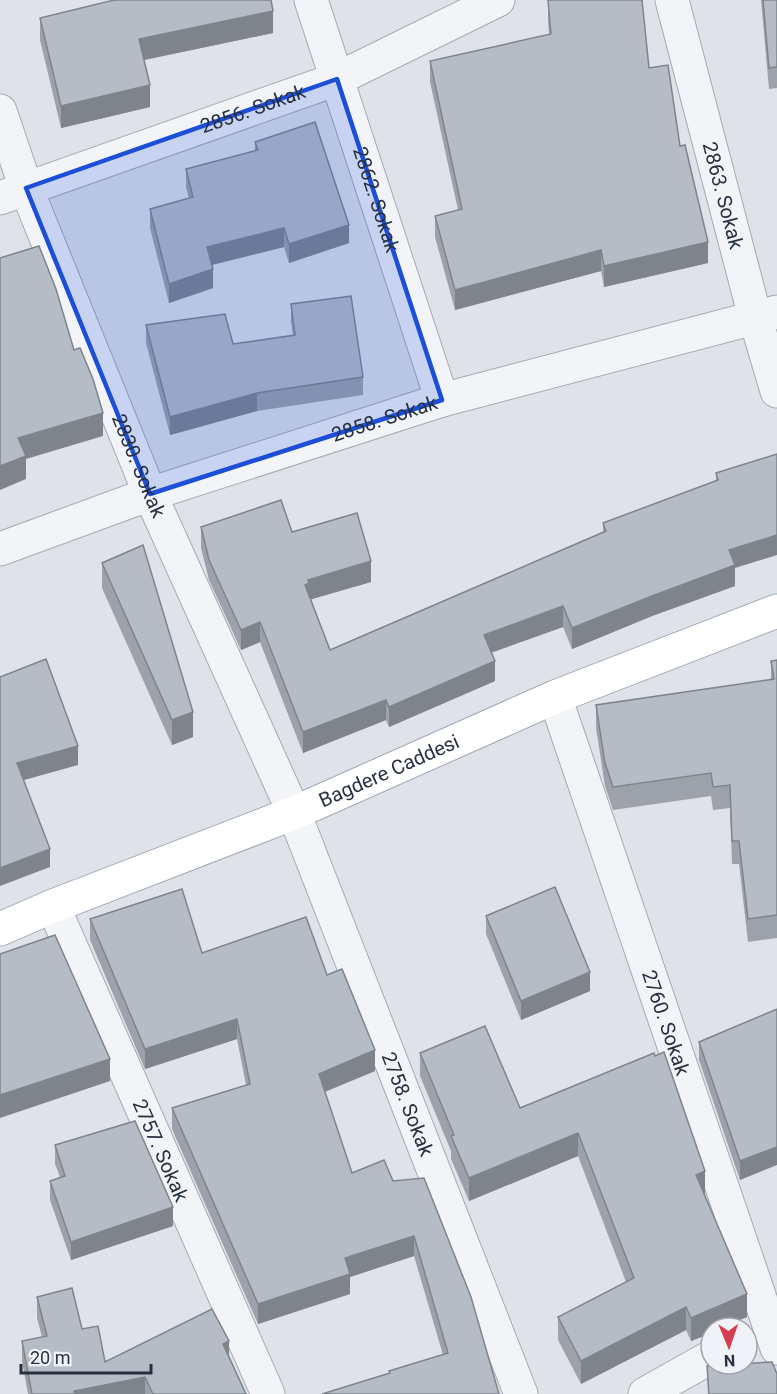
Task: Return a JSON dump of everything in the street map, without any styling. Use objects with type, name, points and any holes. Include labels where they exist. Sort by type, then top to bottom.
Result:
[{"type":"main road","name":"Bagdere Caddesi","points":[[0,928],[294,813],[555,697],[777,610]]},
{"type":"street","name":"2862. Sokak","points":[[311,0],[442,400]]},
{"type":"street","name":"2856. Sokak","points":[[13,193],[337,79],[498,0]]},
{"type":"street","name":"2863. Sokak","points":[[672,0],[766,315],[777,391]]},
{"type":"street","name":"2830. Sokak","points":[[0,111],[13,193],[294,813]]},
{"type":"street","name":"2858. Sokak","points":[[0,549],[150,494],[442,400],[766,315]]},
{"type":"street","name":"2760. Sokak","points":[[555,697],[764,1336]]},
{"type":"street","name":"2758. Sokak","points":[[294,813],[521,1394]]},
{"type":"street","name":"2757. Sokak","points":[[53,906],[268,1394]]},
{"type":"street","points":[[645,1394],[699,1364]]},
{"type":"highlighted area","points":[[337,79],[442,400],[150,494],[26,188]]},
{"type":"building","points":[[114,0],[271,0],[273,11],[139,39],[150,85],[61,106],[40,18]]},
{"type":"building","points":[[548,0],[642,0],[649,68],[668,65],[680,146],[685,145],[708,242],[604,266],[601,250],[455,290],[435,216],[462,209],[430,61],[551,34]]},
{"type":"building","points":[[763,0],[777,0],[777,67],[769,68]]},
{"type":"building","points":[[315,122],[349,225],[289,244],[284,228],[207,247],[213,269],[169,284],[150,209],[193,197],[186,169],[258,150],[255,142]]},
{"type":"building","points":[[39,246],[56,289],[74,350],[80,348],[93,379],[103,413],[18,438],[26,456],[0,466],[0,258]]},
{"type":"building","points":[[351,296],[363,377],[257,393],[170,417],[146,325],[225,314],[233,344],[295,335],[291,304]]},
{"type":"building","points":[[777,454],[777,535],[729,550],[735,565],[572,628],[563,606],[484,635],[495,661],[389,707],[386,700],[303,732],[260,622],[241,630],[209,560],[201,527],[281,500],[292,532],[357,513],[371,561],[308,580],[309,583],[305,585],[330,650],[606,531],[603,523],[718,480],[716,473]]},
{"type":"building","points":[[143,545],[193,712],[172,720],[102,563]]},
{"type":"building","points":[[46,659],[78,746],[17,763],[50,849],[0,868],[0,677]]},
{"type":"building","points":[[777,660],[777,915],[748,919],[739,841],[732,841],[730,785],[713,787],[711,773],[613,787],[605,763],[596,705],[774,679],[771,661]]},
{"type":"building","points":[[555,887],[590,972],[521,1001],[486,916]]},
{"type":"building","points":[[182,889],[202,953],[306,917],[327,975],[342,969],[375,1050],[319,1074],[352,1173],[384,1160],[393,1181],[424,1178],[471,1297],[499,1394],[322,1394],[448,1353],[414,1236],[345,1258],[350,1274],[258,1304],[172,1108],[250,1084],[237,1019],[145,1049],[90,919]]},
{"type":"building","points":[[55,935],[110,1059],[0,1095],[0,954]]},
{"type":"building","points":[[777,1009],[777,1147],[740,1161],[699,1042]]},
{"type":"building","points":[[485,1026],[520,1108],[654,1053],[655,1056],[664,1052],[705,1171],[696,1175],[747,1294],[691,1318],[686,1307],[581,1361],[558,1317],[634,1278],[578,1133],[469,1178],[420,1053]]},
{"type":"building","points":[[135,1121],[173,1207],[71,1242],[50,1181],[65,1176],[55,1145]]},
{"type":"building","points":[[72,1288],[82,1329],[98,1326],[105,1362],[212,1309],[229,1341],[223,1344],[246,1394],[153,1394],[145,1377],[74,1391],[75,1394],[32,1394],[22,1341],[47,1336],[37,1297]]},
{"type":"building","points":[[772,1362],[777,1374],[777,1394],[709,1394],[708,1376],[759,1376],[759,1363]]}]
